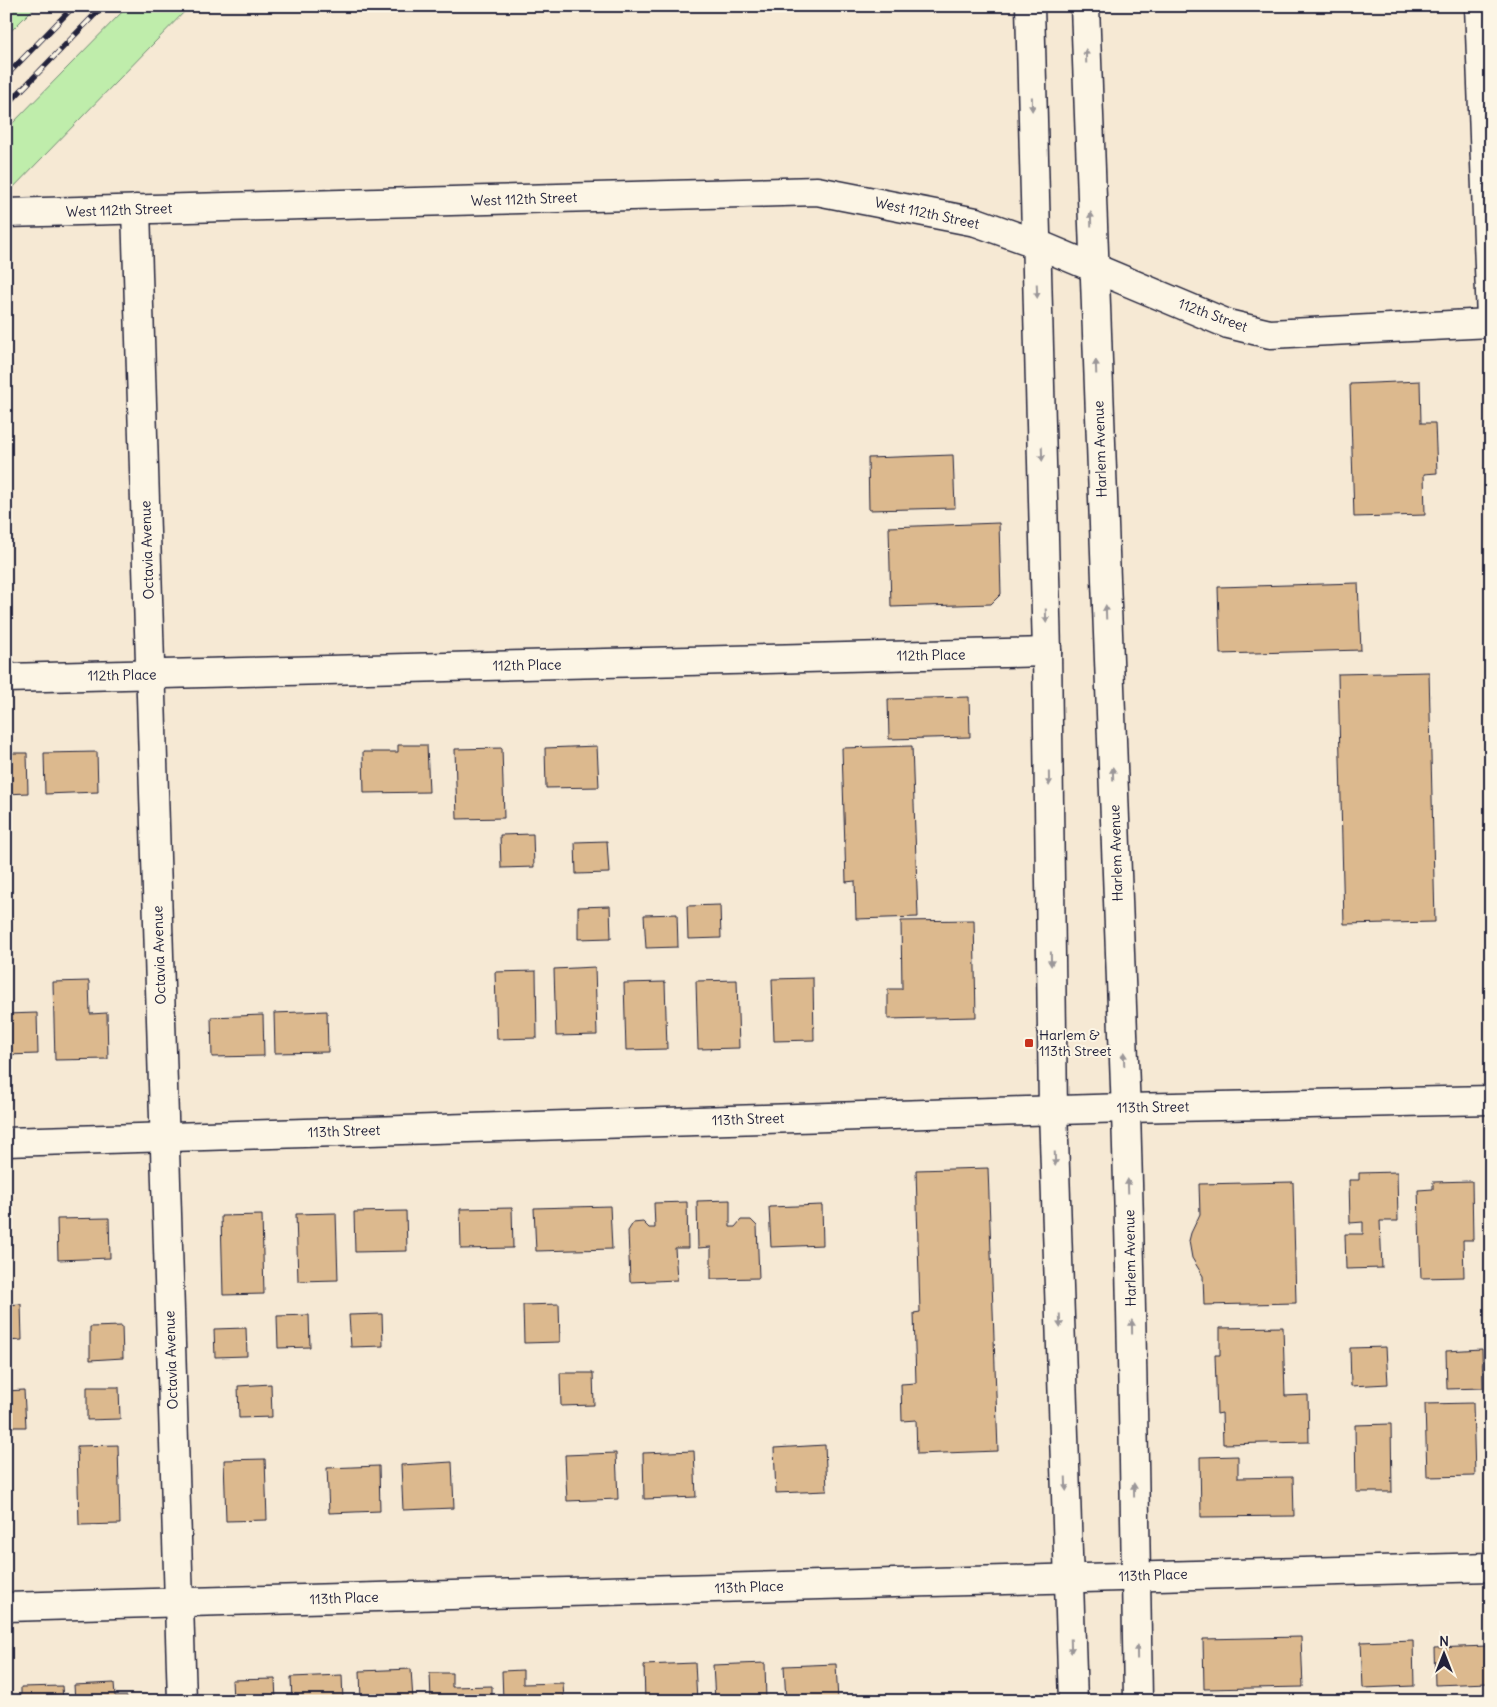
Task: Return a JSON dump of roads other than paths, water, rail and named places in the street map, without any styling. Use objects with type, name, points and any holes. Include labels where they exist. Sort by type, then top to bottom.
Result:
[{"type":"street","points":[[1030,6],[1047,652],[1053,1110],[1073,1701]]},
{"type":"street","name":"Harlem Avenue","points":[[1085,6],[1092,268],[1126,1108],[1138,1701]]},
{"type":"street","points":[[1480,6],[1491,319]]},
{"type":"street","name":"West 112th Street","points":[[6,213],[817,191],[976,222],[1035,243]]},
{"type":"street","name":"Octavia Avenue","points":[[136,209],[182,1701]]},
{"type":"street","name":"112th Street","points":[[1035,243],[1228,324],[1270,334],[1491,323]]},
{"type":"street","name":"112th Place","points":[[6,678],[1047,652]]},
{"type":"street","name":"113th Street","points":[[6,1142],[1053,1110],[1491,1100]]},
{"type":"street","name":"113th Place","points":[[6,1607],[1136,1575],[1491,1567]]},
{"type":"railway","points":[[6,76],[74,6]]},
{"type":"railway","points":[[6,106],[103,6]]},
{"type":"place","name":"Harlem & 113th Street","points":[[1029,1043]]}]
